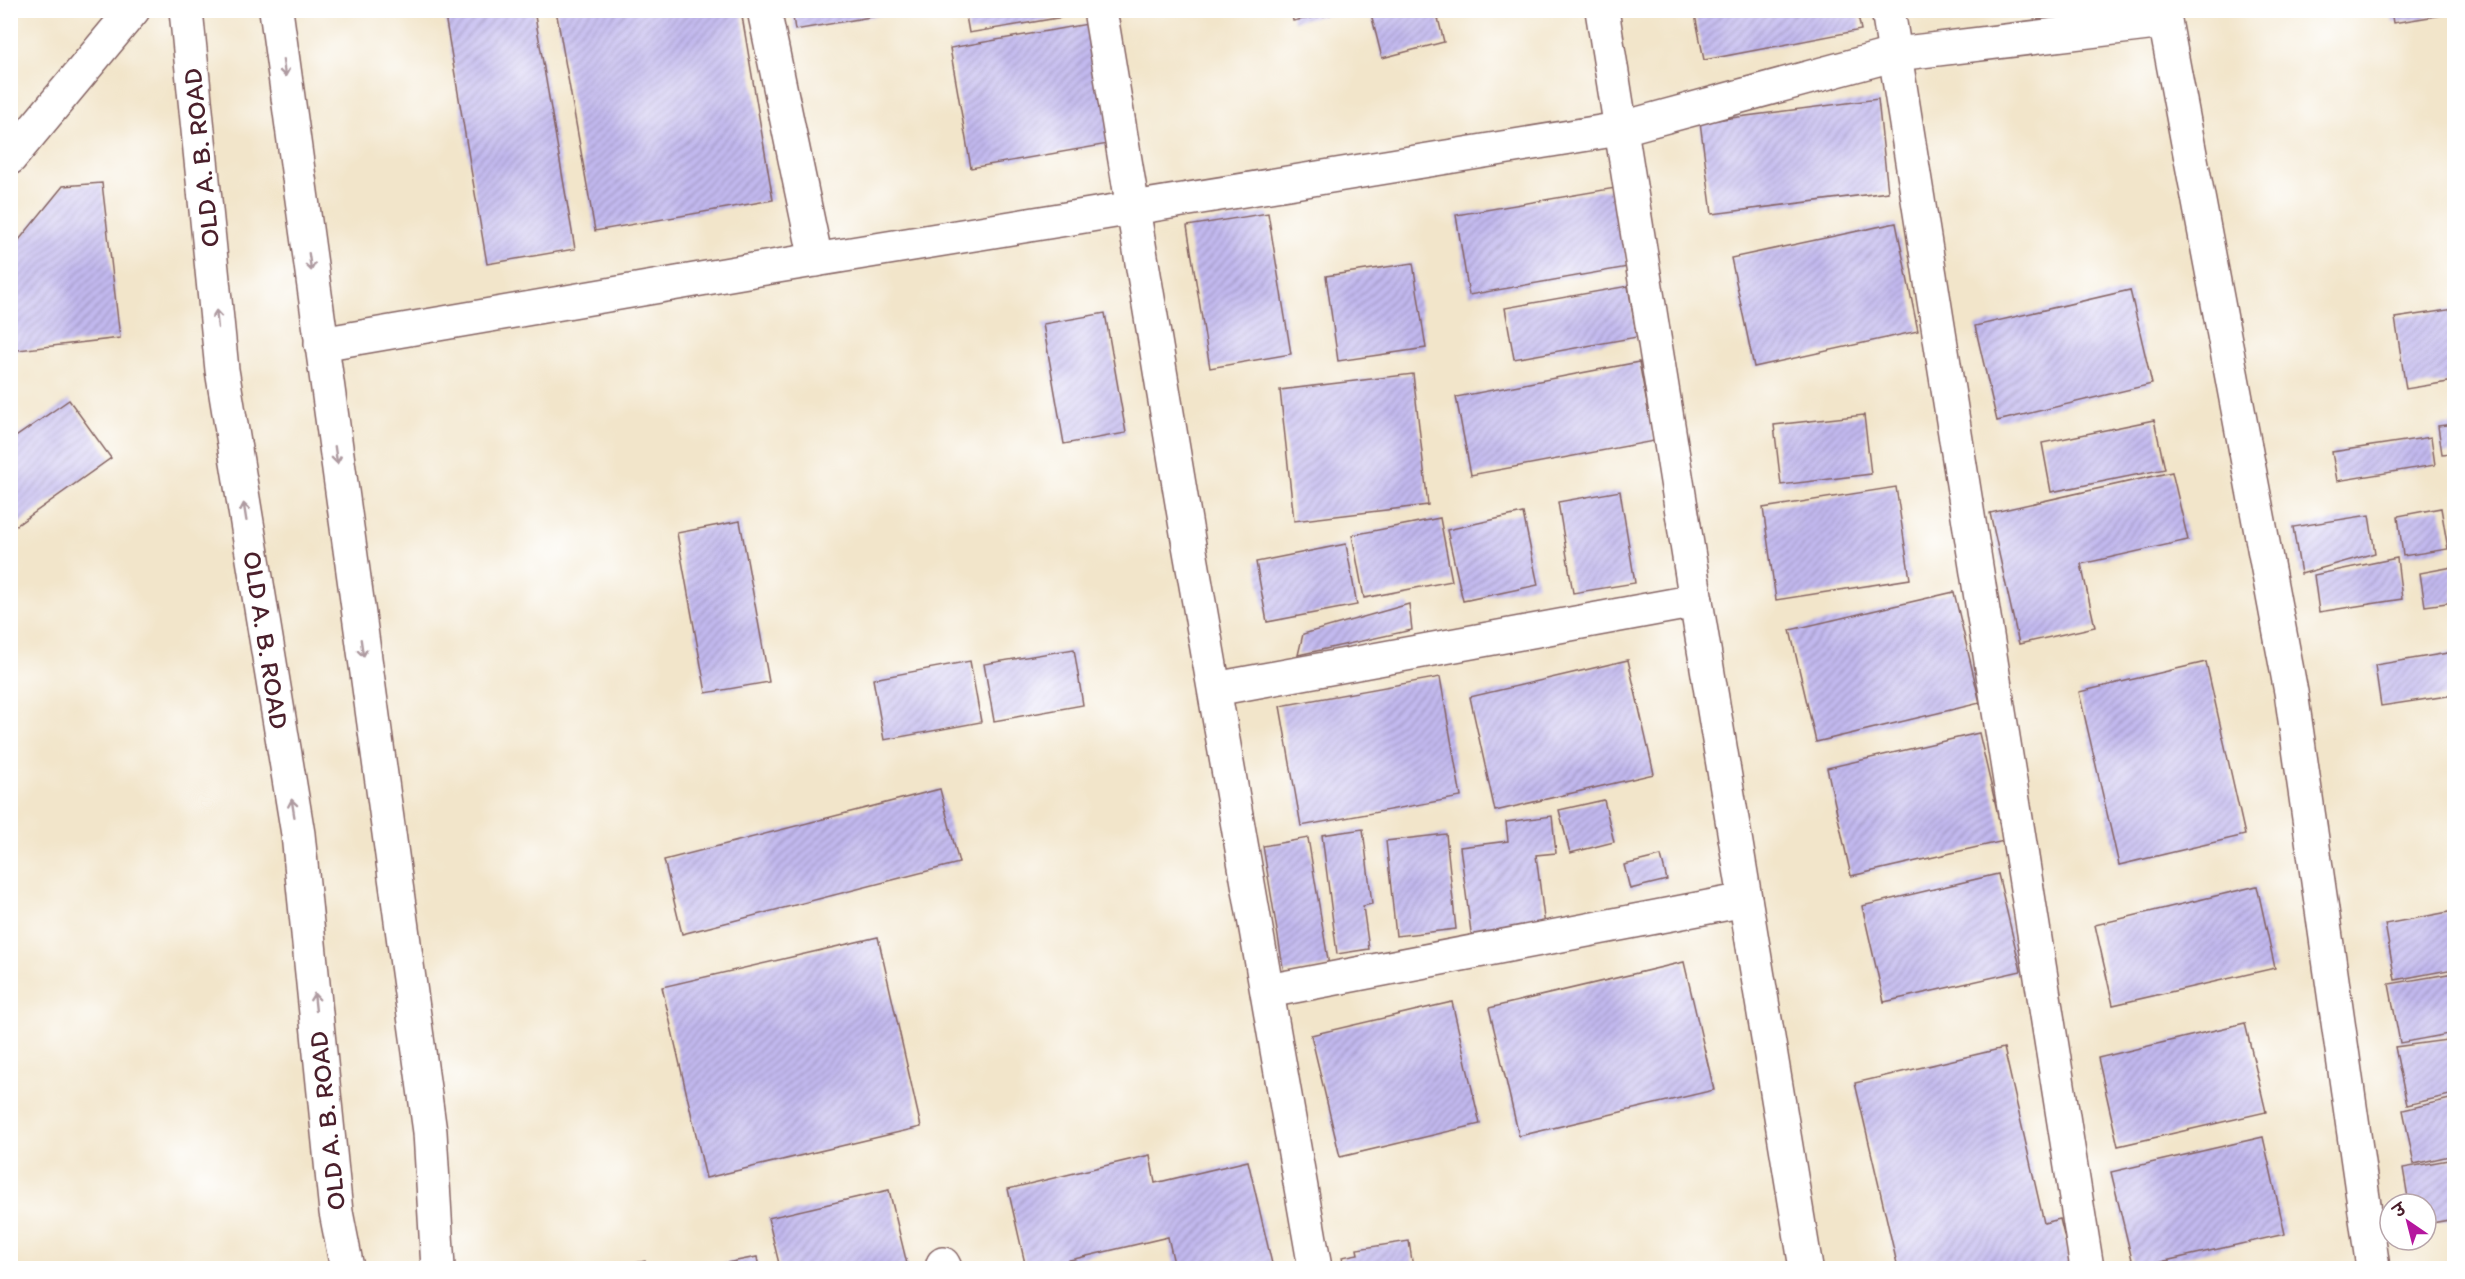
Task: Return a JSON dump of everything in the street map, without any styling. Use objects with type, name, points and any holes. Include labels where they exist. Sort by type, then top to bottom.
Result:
[{"type":"street","points":[[10,158],[134,10]]},
{"type":"street","name":"OLD A. B. ROAD","points":[[186,10],[222,370],[298,834],[336,1212],[347,1269]]},
{"type":"street","points":[[276,10],[430,1132],[438,1269]]},
{"type":"street","points":[[764,10],[816,260]]},
{"type":"street","points":[[1100,10],[1315,1269]]},
{"type":"street","points":[[1602,10],[1619,129],[1806,1269]]},
{"type":"street","points":[[1888,10],[2087,1269]]},
{"type":"street","points":[[321,344],[816,260],[1619,129],[1896,54],[2164,16],[2291,692],[2373,1269]]},
{"type":"street","points":[[1215,689],[1696,601]]},
{"type":"street","points":[[1268,991],[1745,900]]},
{"type":"building","points":[[444,10],[534,10],[575,249],[487,264]]},
{"type":"building","points":[[556,10],[741,10],[773,200],[595,231]]},
{"type":"building","points":[[792,10],[899,10],[899,12],[795,30]]},
{"type":"building","points":[[965,10],[1092,10],[1092,12],[969,33]]},
{"type":"building","points":[[1291,10],[1344,10],[1344,12],[1293,21]]},
{"type":"building","points":[[1370,10],[1436,10],[1444,42],[1382,58]]},
{"type":"building","points":[[1694,10],[1857,10],[1861,30],[1704,60]]},
{"type":"building","points":[[2391,10],[2454,10],[2454,13],[2393,23]]},
{"type":"building","points":[[1093,23],[1114,143],[971,168],[950,48]]},
{"type":"building","points":[[1878,99],[1888,192],[1712,214],[1700,122]]},
{"type":"building","points":[[102,183],[120,338],[10,351],[10,251],[63,186]]},
{"type":"building","points":[[1615,188],[1628,267],[1469,295],[1456,215]]},
{"type":"building","points":[[1268,213],[1291,354],[1210,368],[1187,226]]},
{"type":"building","points":[[1896,223],[1918,331],[1754,367],[1731,258]]},
{"type":"building","points":[[1413,263],[1426,348],[1338,361],[1326,276]]},
{"type":"building","points":[[1628,286],[1637,337],[1514,359],[1505,308]]},
{"type":"building","points":[[2130,290],[2152,384],[1997,421],[1975,326]]},
{"type":"building","points":[[2454,309],[2454,381],[2406,389],[2395,318]]},
{"type":"building","points":[[1105,313],[1126,433],[1064,444],[1043,324]]},
{"type":"building","points":[[1639,362],[1654,441],[1471,475],[1456,397]]},
{"type":"building","points":[[1413,374],[1428,505],[1294,521],[1280,390]]},
{"type":"building","points":[[69,400],[111,458],[10,530],[10,441]]},
{"type":"building","points":[[1864,415],[1871,474],[1781,485],[1774,425]]},
{"type":"building","points":[[2154,420],[2165,469],[2051,492],[2042,443]]},
{"type":"building","points":[[2454,424],[2454,453],[2442,454],[2438,426]]},
{"type":"building","points":[[2431,437],[2435,465],[2337,481],[2332,452]]},
{"type":"building","points":[[2172,472],[2188,540],[2081,564],[2095,627],[2019,644],[1990,513]]},
{"type":"building","points":[[1896,487],[1910,579],[1776,600],[1763,508]]},
{"type":"building","points":[[1620,491],[1635,583],[1573,593],[1558,502]]},
{"type":"building","points":[[2441,508],[2448,549],[2403,556],[2398,516]]},
{"type":"building","points":[[1523,513],[1538,585],[1463,601],[1447,530]]},
{"type":"building","points":[[2369,515],[2375,553],[2301,574],[2293,527]]},
{"type":"building","points":[[1440,518],[1452,581],[1364,598],[1352,535]]},
{"type":"building","points":[[740,521],[769,682],[706,693],[677,533]]},
{"type":"building","points":[[1346,544],[1357,605],[1267,622],[1256,562]]},
{"type":"building","points":[[2397,558],[2402,599],[2319,612],[2314,575]]},
{"type":"building","points":[[2453,567],[2454,602],[2425,606],[2420,573]]},
{"type":"building","points":[[1954,592],[1980,703],[1816,742],[1790,630]]},
{"type":"building","points":[[1409,604],[1412,630],[1298,655],[1303,634]]},
{"type":"building","points":[[1074,649],[1083,705],[994,721],[984,664]]},
{"type":"building","points":[[2454,652],[2454,695],[2381,706],[2375,665]]},
{"type":"building","points":[[1628,660],[1654,774],[1495,811],[1470,697]]},
{"type":"building","points":[[970,661],[981,722],[884,740],[873,679]]},
{"type":"building","points":[[2206,662],[2245,835],[2119,865],[2079,692]]},
{"type":"building","points":[[1440,677],[1461,797],[1301,826],[1280,706]]},
{"type":"building","points":[[1979,733],[2004,841],[1851,876],[1827,768]]},
{"type":"building","points":[[940,789],[959,863],[682,934],[664,860]]},
{"type":"building","points":[[1604,800],[1614,842],[1570,853],[1559,810]]},
{"type":"building","points":[[1552,816],[1556,853],[1536,855],[1545,926],[1472,940],[1460,847],[1508,841],[1506,822]]},
{"type":"building","points":[[1363,829],[1372,904],[1363,906],[1369,949],[1337,954],[1322,835]]},
{"type":"building","points":[[1446,834],[1456,929],[1396,936],[1386,841]]},
{"type":"building","points":[[1308,838],[1329,966],[1284,973],[1263,846]]},
{"type":"building","points":[[1661,856],[1667,880],[1630,889],[1624,865]]},
{"type":"building","points":[[1998,874],[2021,971],[1884,1002],[1862,906]]},
{"type":"building","points":[[2257,886],[2275,968],[2113,1005],[2095,925]]},
{"type":"building","points":[[2454,911],[2454,969],[2395,980],[2385,924]]},
{"type":"building","points":[[878,937],[921,1127],[706,1178],[662,987]]},
{"type":"building","points":[[1684,962],[1714,1090],[1519,1136],[1489,1008]]},
{"type":"building","points":[[2454,973],[2454,1033],[2400,1043],[2389,984]]},
{"type":"building","points":[[1452,1002],[1480,1124],[1340,1157],[1311,1035]]},
{"type":"building","points":[[2245,1023],[2266,1112],[2118,1146],[2098,1058]]},
{"type":"building","points":[[2454,1039],[2454,1094],[2407,1105],[2395,1047]]},
{"type":"building","points":[[2004,1048],[2044,1223],[2060,1219],[2072,1268],[1898,1268],[1855,1083]]},
{"type":"building","points":[[2454,1098],[2454,1155],[2414,1164],[2403,1110]]},
{"type":"building","points":[[2263,1137],[2285,1234],[2134,1268],[2111,1172]]},
{"type":"building","points":[[1150,1155],[1155,1183],[1248,1161],[1273,1268],[1175,1268],[1168,1237],[1036,1268],[1026,1268],[1008,1189]]},
{"type":"building","points":[[2454,1159],[2454,1219],[2438,1222],[2438,1192],[2407,1192],[2403,1168]]},
{"type":"building","points":[[889,1190],[908,1268],[780,1268],[768,1218]]},
{"type":"building","points":[[1409,1241],[1413,1268],[1344,1268],[1342,1257],[1358,1254],[1357,1249]]},
{"type":"building","points":[[757,1257],[759,1268],[706,1268],[706,1267]]},
{"type":"building","points":[[645,1261],[647,1268],[613,1268],[613,1267]]}]
